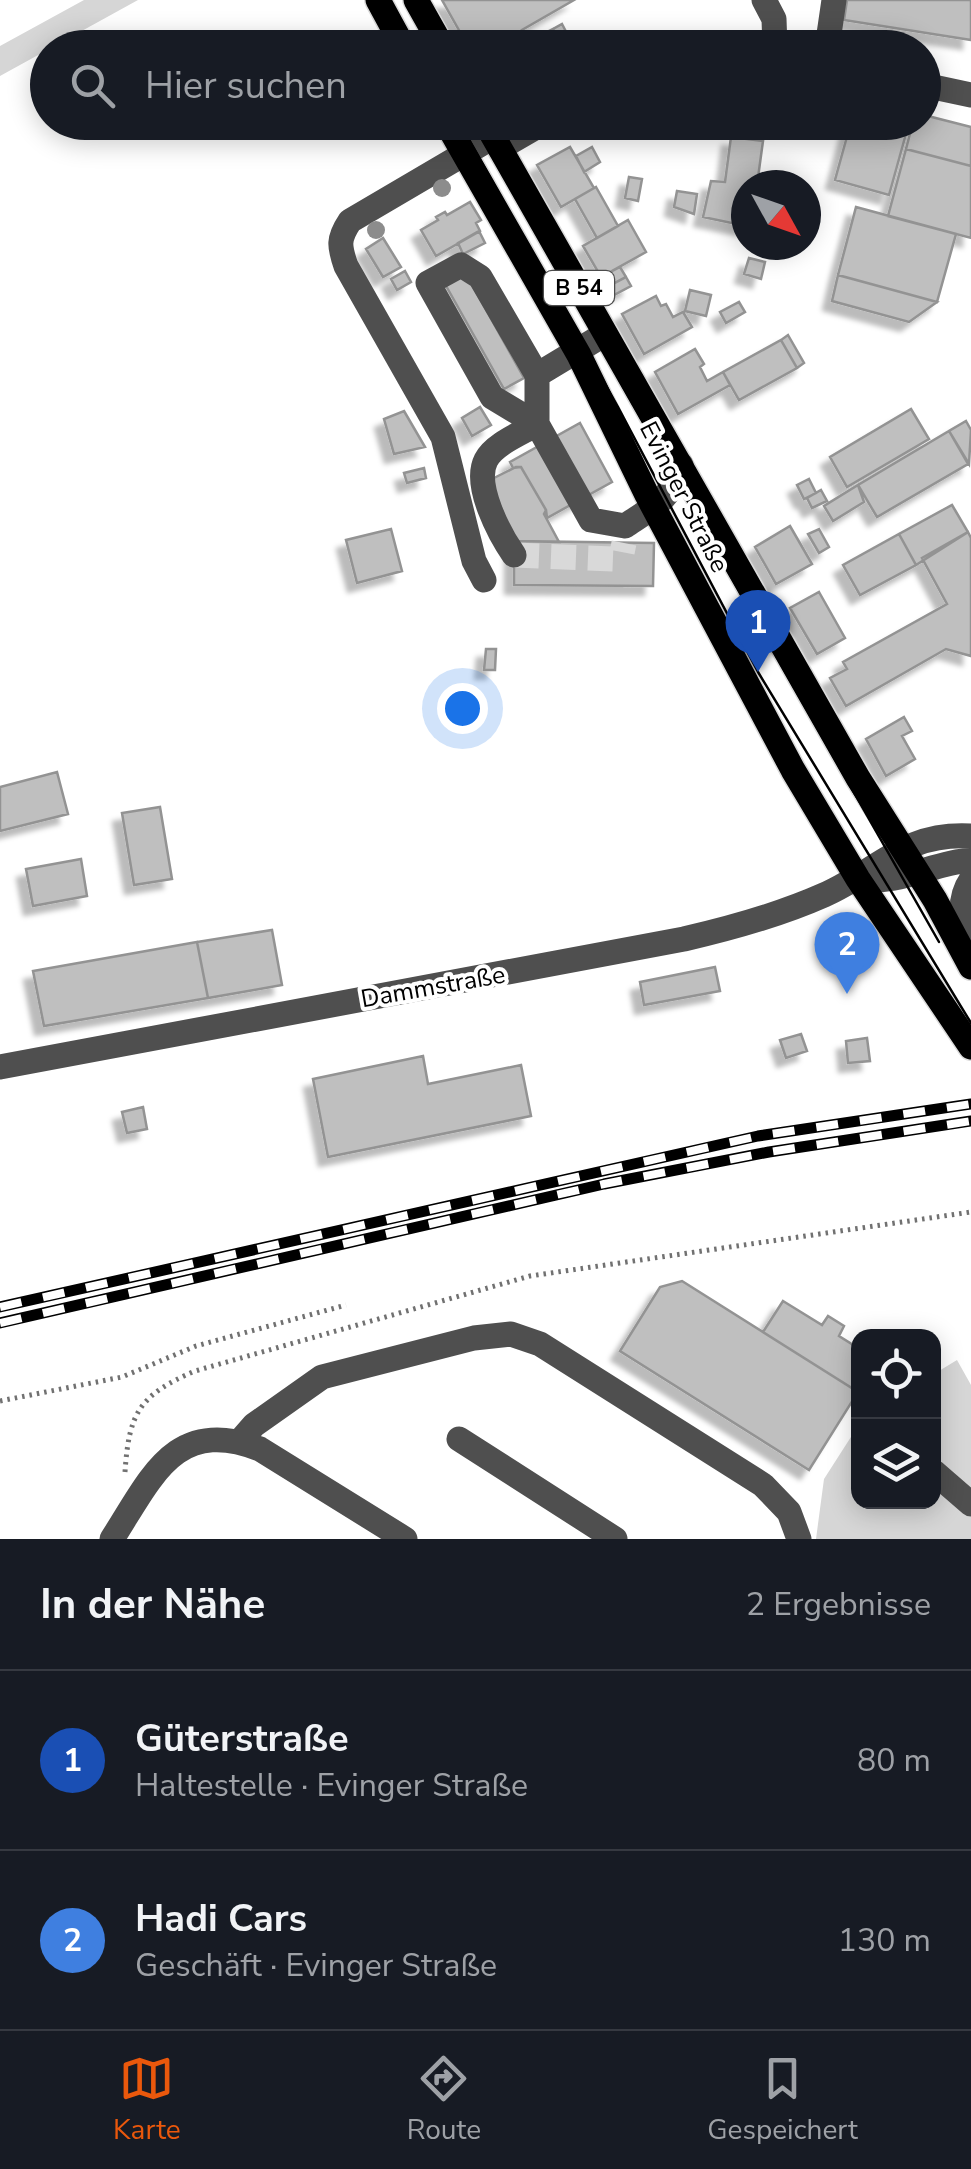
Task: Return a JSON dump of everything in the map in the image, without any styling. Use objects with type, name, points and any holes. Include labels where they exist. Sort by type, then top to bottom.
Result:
[{"type":"main road","points":[[378,0],[394,30]]},
{"type":"main road","points":[[416,0],[433,30]]},
{"type":"main road","name":"Evinger Straße","points":[[456,140],[577,351],[654,507],[793,770],[858,879],[971,1047]]},
{"type":"main road","name":"Evinger Straße","points":[[494,140],[971,964]]},
{"type":"street","points":[[764,0],[774,18],[774,30]]},
{"type":"street","points":[[830,30],[834,0]]},
{"type":"street","points":[[941,89],[971,95]]},
{"type":"street","points":[[484,580],[474,561],[444,438],[346,266],[339,247],[341,235],[350,222],[486,140]]},
{"type":"street","points":[[537,424],[492,397],[428,284],[461,265],[480,277],[536,375],[537,424],[591,520],[625,534],[666,500],[681,465]]},
{"type":"street","points":[[536,375],[605,334]]},
{"type":"street","points":[[514,555],[492,517],[483,472],[486,460],[496,450],[537,424]]},
{"type":"street","points":[[901,848],[950,835],[971,836]]},
{"type":"street","name":"Dammstraße","points":[[0,1067],[684,940],[770,916],[858,879],[872,865],[901,848]]},
{"type":"street","name":"Dammstraße","points":[[858,879],[918,875],[939,865],[971,860]]},
{"type":"street","points":[[971,880],[961,912],[971,964]]},
{"type":"street","points":[[240,1441],[254,1426],[322,1377],[474,1338],[511,1334],[540,1344],[763,1485],[789,1512],[799,1539]]},
{"type":"street","points":[[112,1539],[142,1491],[174,1452],[200,1439],[240,1441],[290,1466],[404,1539]]},
{"type":"street","points":[[459,1440],[615,1539]]},
{"type":"street","points":[[941,1478],[971,1504]]},
{"type":"path","points":[[124,1480],[126,1444],[134,1416],[145,1398],[194,1371],[530,1276],[971,1212]]},
{"type":"path","points":[[0,1400],[122,1377],[196,1346],[346,1305]]},
{"type":"shaded area","points":[[84,0],[138,0],[84,30],[30,30],[30,59],[0,76],[0,46]]},
{"type":"shaded area","points":[[957,1360],[971,1385],[971,1539],[816,1539],[824,1479],[851,1437],[851,1509],[941,1509],[941,1370]]},
{"type":"building","points":[[442,0],[574,0],[522,30],[459,30]]},
{"type":"building","points":[[847,0],[971,0],[971,40],[941,35],[941,30],[908,30],[844,20]]},
{"type":"building","points":[[941,119],[971,127],[971,166],[906,149],[908,140],[941,140]]},
{"type":"building","points":[[731,140],[763,141],[759,170],[731,170],[731,223],[703,217],[711,181],[725,182]]},
{"type":"building","points":[[846,140],[904,140],[889,195],[835,180]]},
{"type":"building","points":[[570,147],[594,188],[561,207],[537,165]]},
{"type":"building","points":[[592,147],[600,162],[584,172],[576,156]]},
{"type":"building","points":[[906,149],[971,166],[971,238],[888,216]]},
{"type":"building","points":[[629,177],[642,179],[638,201],[625,198]]},
{"type":"building","points":[[596,187],[618,226],[597,238],[575,199]]},
{"type":"building","points":[[677,191],[697,194],[694,214],[674,207]]},
{"type":"building","points":[[470,202],[481,220],[476,223],[480,231],[436,256],[421,230],[438,220],[436,217]]},
{"type":"building","points":[[856,207],[956,234],[937,302],[838,275]]},
{"type":"building","points":[[628,220],[646,252],[601,277],[583,246]]},
{"type":"building","points":[[479,231],[485,243],[463,254],[458,243]]},
{"type":"building","points":[[383,238],[401,267],[383,277],[366,249]]},
{"type":"building","points":[[748,260],[765,262],[761,279],[744,274]]},
{"type":"building","points":[[620,267],[626,277],[607,287],[601,277]]},
{"type":"building","points":[[405,271],[411,282],[397,290],[391,279]]},
{"type":"building","points":[[465,272],[524,378],[504,389],[445,284]]},
{"type":"building","points":[[838,275],[937,302],[909,322],[832,301]]},
{"type":"building","points":[[626,277],[631,286],[612,296],[607,287]]},
{"type":"building","points":[[690,290],[711,295],[706,316],[685,311]]},
{"type":"building","points":[[656,296],[673,317],[683,312],[692,327],[644,354],[622,314]]},
{"type":"building","points":[[739,302],[745,312],[726,323],[720,312]]},
{"type":"building","points":[[788,335],[804,363],[797,368],[781,340]]},
{"type":"building","points":[[781,340],[797,368],[739,400],[723,372]]},
{"type":"building","points":[[695,349],[704,364],[700,367],[707,381],[723,372],[730,385],[678,414],[655,372]]},
{"type":"building","points":[[480,407],[491,425],[472,436],[462,418]]},
{"type":"building","points":[[911,409],[929,439],[847,487],[830,457]]},
{"type":"building","points":[[404,411],[425,447],[394,454],[384,419]]},
{"type":"building","points":[[966,421],[971,430],[969,464],[949,431]]},
{"type":"building","points":[[580,423],[612,482],[547,518],[521,467],[513,468],[510,462]]},
{"type":"building","points":[[949,431],[968,464],[877,517],[858,485]]},
{"type":"building","points":[[521,467],[546,510],[544,514],[559,542],[514,541],[490,480]]},
{"type":"building","points":[[424,468],[426,478],[407,483],[404,473]]},
{"type":"building","points":[[809,479],[816,493],[804,499],[797,485]]},
{"type":"building","points":[[858,485],[864,502],[833,521],[824,506]]},
{"type":"building","points":[[821,490],[827,501],[812,508],[807,498]]},
{"type":"building","points":[[952,505],[968,532],[916,565],[899,534]]},
{"type":"building","points":[[790,526],[812,564],[776,584],[755,547]]},
{"type":"building","points":[[391,529],[402,571],[357,583],[346,540]]},
{"type":"building","points":[[819,529],[829,547],[819,553],[808,534]]},
{"type":"building","points":[[968,532],[971,656],[946,649],[846,706],[830,678],[847,669],[843,662],[947,604],[922,558]]},
{"type":"building","points":[[899,534],[916,565],[860,595],[843,565]]},
{"type":"building","points":[[514,541],[654,543],[653,586],[514,585]]},
{"type":"building","points":[[819,592],[845,638],[817,654],[790,608]]},
{"type":"building","points":[[486,649],[496,649],[495,670],[484,670]]},
{"type":"building","points":[[904,717],[912,731],[902,736],[915,759],[886,776],[866,739]]},
{"type":"building","points":[[57,772],[68,814],[0,831],[0,787]]},
{"type":"building","points":[[160,807],[172,879],[134,885],[122,813]]},
{"type":"building","points":[[81,859],[87,896],[33,906],[26,869]]},
{"type":"building","points":[[272,930],[282,985],[208,998],[197,942]]},
{"type":"building","points":[[197,942],[208,998],[44,1026],[33,971]]},
{"type":"building","points":[[715,967],[720,991],[644,1005],[640,982]]},
{"type":"building","points":[[801,1034],[807,1051],[786,1058],[780,1040]]},
{"type":"building","points":[[867,1038],[870,1061],[848,1063],[846,1041]]},
{"type":"building","points":[[423,1056],[428,1084],[521,1065],[531,1116],[328,1157],[313,1079]]},
{"type":"building","points":[[143,1107],[147,1129],[127,1133],[122,1112]]},
{"type":"building","points":[[682,1281],[851,1388],[851,1403],[809,1470],[620,1351],[660,1287]]},
{"type":"building","points":[[783,1301],[822,1325],[828,1316],[844,1326],[839,1336],[851,1344],[851,1388],[763,1332]]},
{"type":"tunnel","points":[[514,555],[614,559],[622,553],[624,543]]},
{"type":"tram line","points":[[389,0],[406,30]]},
{"type":"tram line","points":[[469,140],[618,407],[758,672],[971,1023]]},
{"type":"tram line","points":[[620,381],[939,942]]},
{"type":"railway","points":[[0,1307],[758,1136],[971,1104]]},
{"type":"railway","points":[[0,1323],[604,1184],[769,1152],[971,1121]]},
{"type":"place","name":"Güterstraße","points":[[758,672]]},
{"type":"place","name":"Hadi Cars","points":[[847,994]]}]
